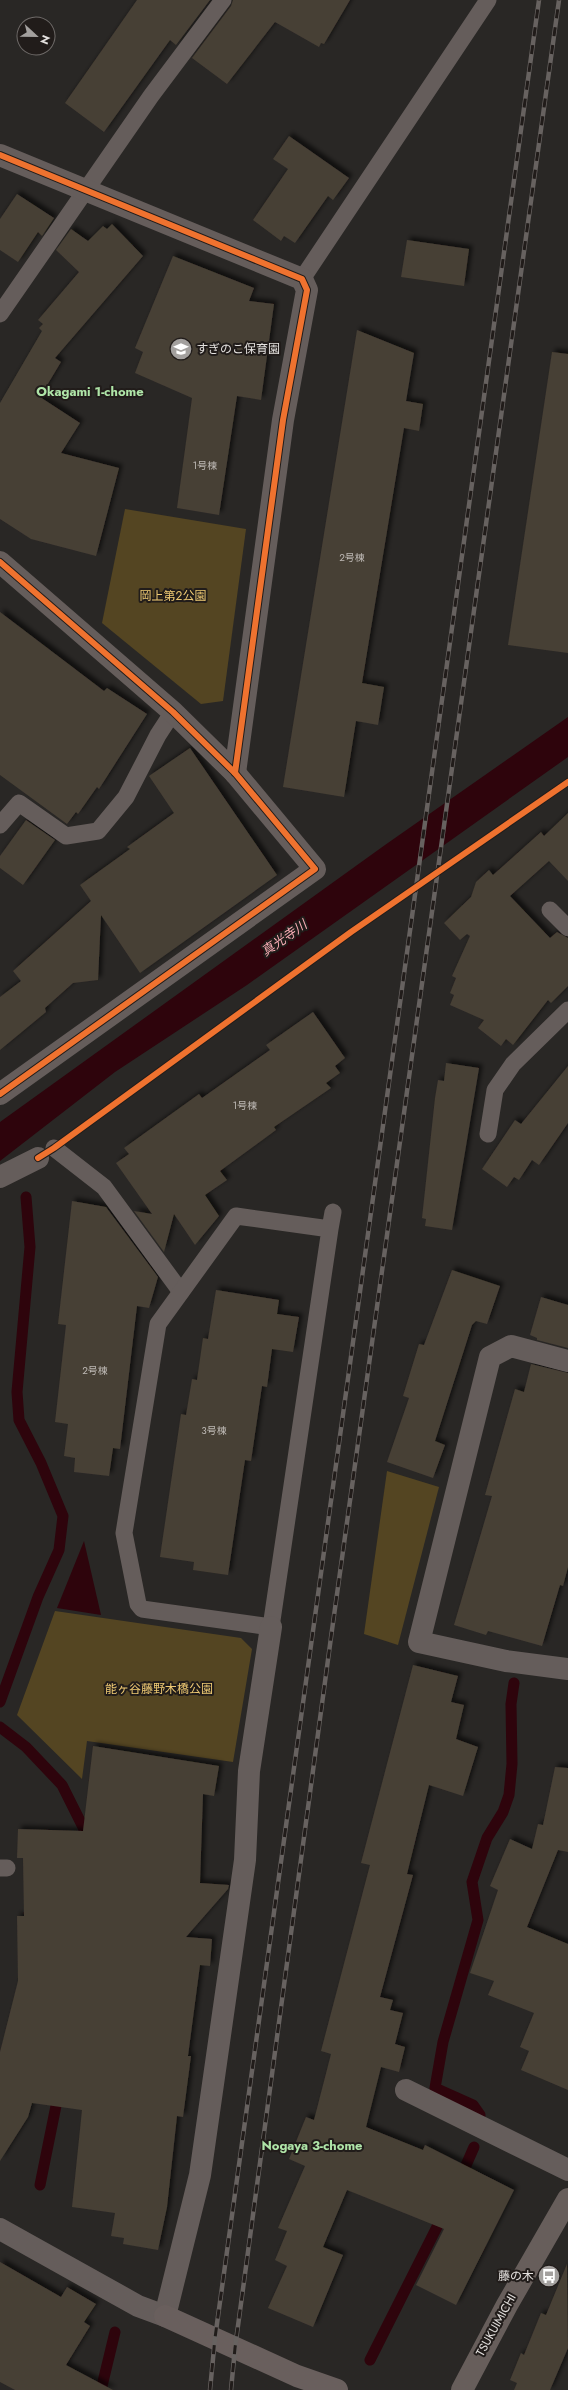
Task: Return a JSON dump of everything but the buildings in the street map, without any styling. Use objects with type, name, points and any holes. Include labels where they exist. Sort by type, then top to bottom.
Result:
[{"type":"main road","name":"TSUKUIMICHI","points":[[462,2390],[507,2305],[568,2199]]},
{"type":"street","points":[[0,155],[302,279],[307,290],[283,420],[235,773]]},
{"type":"street","points":[[0,562],[173,712],[235,773],[314,869],[0,1094]]},
{"type":"street","points":[[0,1177],[46,1153]]},
{"type":"street","points":[[567,1664],[506,1661],[419,1642],[490,1357],[511,1346],[568,1361]]},
{"type":"street","points":[[165,2316],[200,2175],[245,1860],[249,1771],[271,1627]]},
{"type":"street","points":[[406,2090],[568,2170]]},
{"type":"street","points":[[0,2229],[138,2306],[165,2316],[297,2376],[337,2390]]},
{"type":"lane","points":[[0,314],[151,96],[223,0]]},
{"type":"lane","points":[[302,279],[488,0]]},
{"type":"lane","points":[[0,825],[19,803],[66,836],[98,831],[126,797],[158,735],[173,712]]},
{"type":"lane","points":[[550,910],[568,928]]},
{"type":"lane","points":[[488,1134],[495,1090],[513,1064],[568,1010]]},
{"type":"lane","points":[[46,1153],[104,1187],[181,1292]]},
{"type":"lane","points":[[330,1229],[236,1216],[158,1324],[124,1533],[138,1604],[142,1609],[271,1627],[333,1212]]},
{"type":"green space","name":"岡上第2公園","points":[[125,509],[246,529],[223,701],[201,704],[102,623]]},
{"type":"green space","points":[[387,1471],[439,1487],[398,1645],[364,1634]]},
{"type":"green space","name":"能ヶ谷藤野木橋公園","points":[[55,1611],[241,1638],[252,1649],[233,1762],[87,1741],[82,1779],[17,1715]]},
{"type":"water","name":"真光寺川","points":[[568,717],[568,757],[247,985],[115,1072],[0,1161],[0,1122],[385,845]]},
{"type":"water","points":[[84,1541],[101,1615],[57,1608]]},
{"type":"waterway","points":[[0,1702],[38,1597],[59,1550],[63,1516],[41,1463],[19,1420],[17,1392],[30,1247],[26,1197]]},
{"type":"waterway","points":[[480,2115],[473,2105],[435,2088],[443,2042],[478,1920],[472,1882],[487,1838],[503,1812],[509,1795],[512,1764],[511,1704],[514,1683]]},
{"type":"waterway","points":[[0,1727],[26,1747],[62,1785],[89,1839]]},
{"type":"waterway","points":[[40,2185],[59,2091]]},
{"type":"waterway","points":[[460,2179],[474,2147]]},
{"type":"waterway","points":[[370,2360],[444,2213]]},
{"type":"waterway","points":[[101,2390],[115,2332]]},
{"type":"railway","points":[[210,2390],[215,2338],[539,0]]},
{"type":"railway","points":[[231,2390],[235,2348],[332,1630],[559,0]]},
{"type":"cycle path","points":[[0,155],[302,279],[307,290],[283,420],[235,773]]},
{"type":"cycle path","points":[[0,562],[173,712],[235,773],[315,869],[0,1094]]},
{"type":"cycle path","points":[[38,1158],[54,1148],[351,932],[568,782]]},
{"type":"place","name":"すぎのこ保育園","points":[[181,349]]},
{"type":"place","name":"藤の木","points":[[549,2276]]},
{"type":"district","name":"Okagami 1-chome","points":[[90,391]]},
{"type":"district","name":"Nogaya 3-chome","points":[[312,2145]]}]
